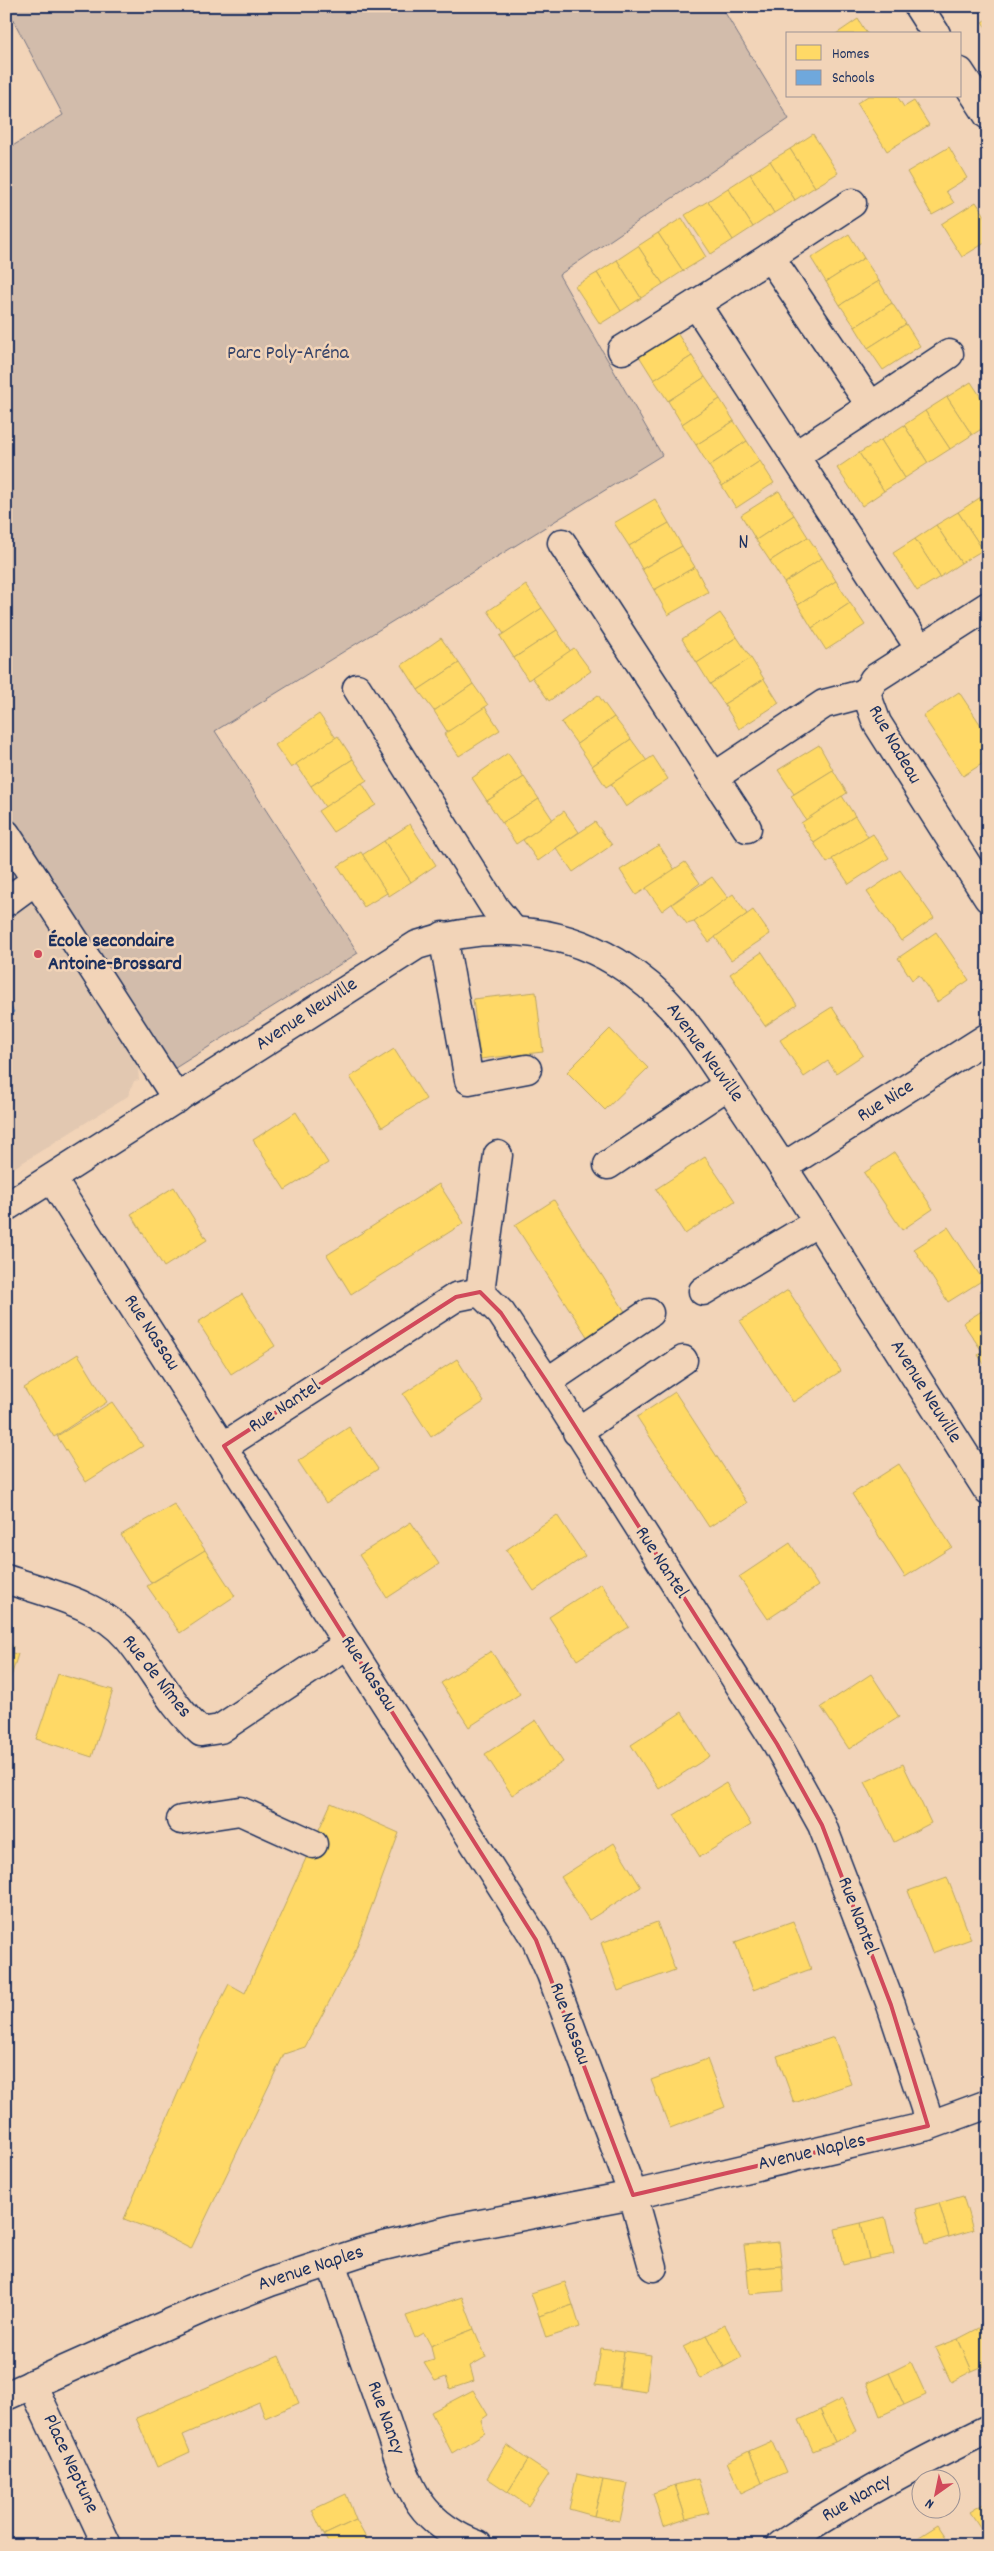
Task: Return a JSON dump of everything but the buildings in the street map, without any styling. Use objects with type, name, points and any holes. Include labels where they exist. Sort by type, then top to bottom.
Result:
[{"type":"street","points":[[918,6],[935,32]]},
{"type":"street","points":[[962,75],[988,115]]},
{"type":"street","points":[[622,350],[852,203]]},
{"type":"street","points":[[770,257],[870,406]]},
{"type":"street","points":[[696,304],[796,455],[920,649]]},
{"type":"street","points":[[796,455],[949,354]]},
{"type":"street","points":[[562,544],[746,828]]},
{"type":"street","name":"Rue Nadeau","points":[[988,606],[874,679],[866,693],[877,723],[988,898]]},
{"type":"street","points":[[357,688],[495,908],[513,930]]},
{"type":"street","points":[[714,777],[824,704],[866,693]]},
{"type":"street","points":[[6,834],[177,1099]]},
{"type":"street","points":[[6,902],[36,880]]},
{"type":"street","name":"Avenue Neuville","points":[[10,1197],[52,1179],[417,945],[444,936],[473,931],[513,930],[550,937],[584,947],[615,962],[644,982],[668,1002],[691,1029],[784,1167],[988,1491]]},
{"type":"street","points":[[444,936],[469,1080],[528,1069]]},
{"type":"street","name":"Rue Nice","points":[[784,1167],[988,1037]]},
{"type":"street","points":[[608,1165],[728,1085]]},
{"type":"street","points":[[480,1292],[498,1155]]},
{"type":"street","name":"Rue Nassau","points":[[52,1179],[224,1446],[536,1940],[633,2195]]},
{"type":"street","points":[[703,1291],[818,1222]]},
{"type":"street","name":"Rue Nantel","points":[[224,1446],[456,1297],[480,1292],[501,1313],[547,1382],[777,1744],[822,1825],[891,2005],[925,2108],[928,2126]]},
{"type":"street","points":[[547,1382],[649,1313]]},
{"type":"street","points":[[577,1432],[683,1360]]},
{"type":"street","name":"Rue de Nîmes","points":[[6,1579],[58,1596],[104,1616],[128,1638],[179,1710],[201,1732],[220,1729],[348,1644]]},
{"type":"street","points":[[181,1820],[240,1811],[313,1844]]},
{"type":"street","name":"Avenue Naples","points":[[6,2396],[204,2308],[270,2282],[331,2262],[435,2233],[633,2195],[928,2126],[988,2104]]},
{"type":"street","points":[[633,2195],[653,2267]]},
{"type":"street","name":"Rue Nancy","points":[[331,2262],[343,2302],[405,2473],[420,2504],[440,2524],[465,2540],[478,2545]]},
{"type":"street","name":"Place Neptune","points":[[32,2384],[107,2545]]},
{"type":"street","name":"Rue Nancy","points":[[781,2545],[833,2510],[935,2455],[988,2430]]},
{"type":"highlighted area","points":[[480,1292],[501,1313],[547,1382],[777,1744],[822,1825],[891,2005],[928,2126],[633,2195],[536,1940],[224,1446],[456,1297]]},
{"type":"shaded area","name":"École secondaire Antoine-Brossard","points":[[6,854],[133,1054],[139,1080],[134,1081],[128,1096],[6,1173]]},
{"type":"green space","name":"Parc Poly-Aréna","points":[[6,6],[721,6],[789,119],[559,275],[662,455],[215,731],[358,953],[172,1070],[6,812],[6,150],[63,115]]},
{"type":"place","name":"École secondaire Antoine-Brossard","points":[[38,954]]},
{"type":"district","name":"N","points":[[744,544]]}]
